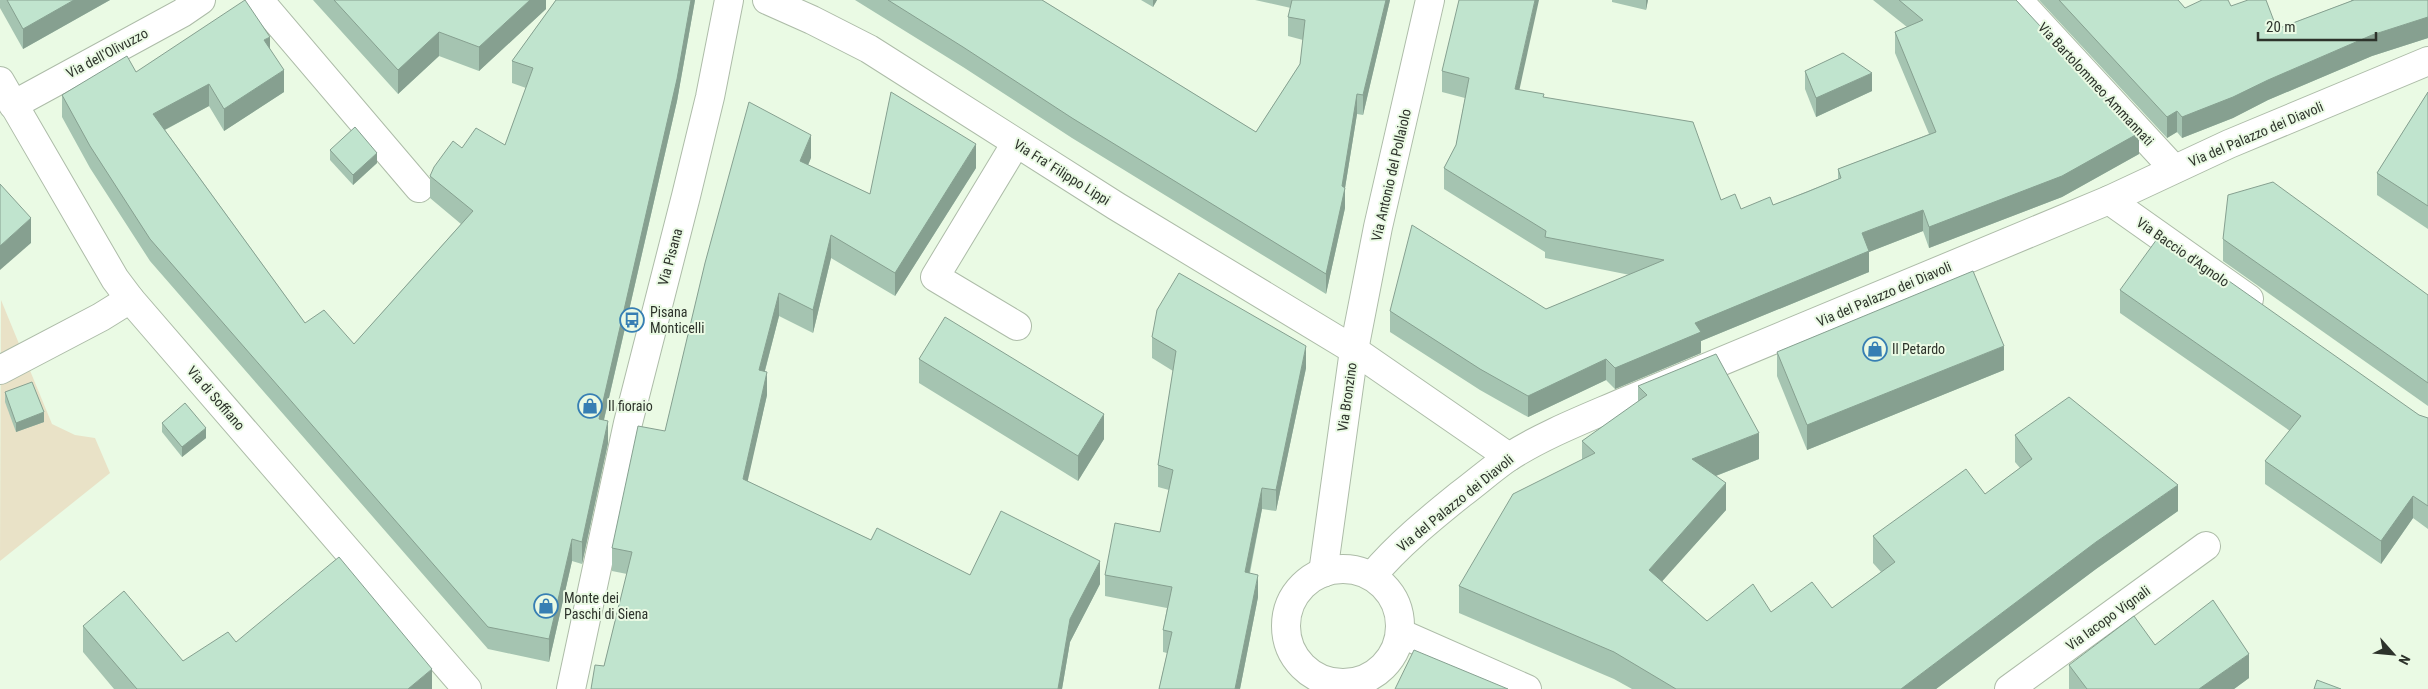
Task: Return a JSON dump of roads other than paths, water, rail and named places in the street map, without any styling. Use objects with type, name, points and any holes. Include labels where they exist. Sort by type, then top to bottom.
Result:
[{"type":"street","name":"Via dell'Olivuzzo","points":[[13,105],[182,14],[201,0]]},
{"type":"street","points":[[258,0],[420,188]]},
{"type":"street","name":"Via Pisana","points":[[571,689],[628,423],[710,97],[729,0]]},
{"type":"street","name":"Via Fra' Filippo Lippi","points":[[767,0],[812,20],[868,49],[1354,350]]},
{"type":"street","name":"Via Antonio del Pollaiolo","points":[[1354,350],[1378,227],[1430,0]]},
{"type":"street","name":"Via Bartolommeo Ammannati","points":[[2018,0],[2174,168]]},
{"type":"street","name":"Via del Palazzo dei Diavoli","points":[[1372,576],[1387,558],[1428,521],[1509,457],[1548,436],[1626,401],[2109,200],[2174,168],[2428,61]]},
{"type":"street","name":"Via di Soffiano","points":[[0,81],[115,279],[130,299],[467,689]]},
{"type":"street","points":[[1016,142],[935,277],[1017,326]]},
{"type":"street","name":"Via Baccio d'Agnolo","points":[[2109,200],[2269,312]]},
{"type":"street","points":[[0,370],[101,317],[130,299]]},
{"type":"street","name":"Via Bronzino","points":[[1323,573],[1354,350],[1509,457]]},
{"type":"street","name":"Via Iacopo Vignali","points":[[2010,689],[2206,546]]},
{"type":"street","points":[[1339,569],[1359,571],[1372,576],[1387,589],[1394,600],[1400,619],[1400,633],[1394,652],[1379,671],[1359,685],[1303,679],[1288,641],[1286,622],[1291,603],[1298,592],[1306,583],[1323,573],[1339,569]]},
{"type":"street","points":[[1400,633],[1527,689]]},
{"type":"place","name":"Pisana Monticelli","points":[[632,320]]},
{"type":"place","name":"Il Petardo","points":[[1875,349]]},
{"type":"place","name":"Il fioraio","points":[[590,406]]},
{"type":"place","name":"Monte dei Paschi di Siena","points":[[546,606]]}]
